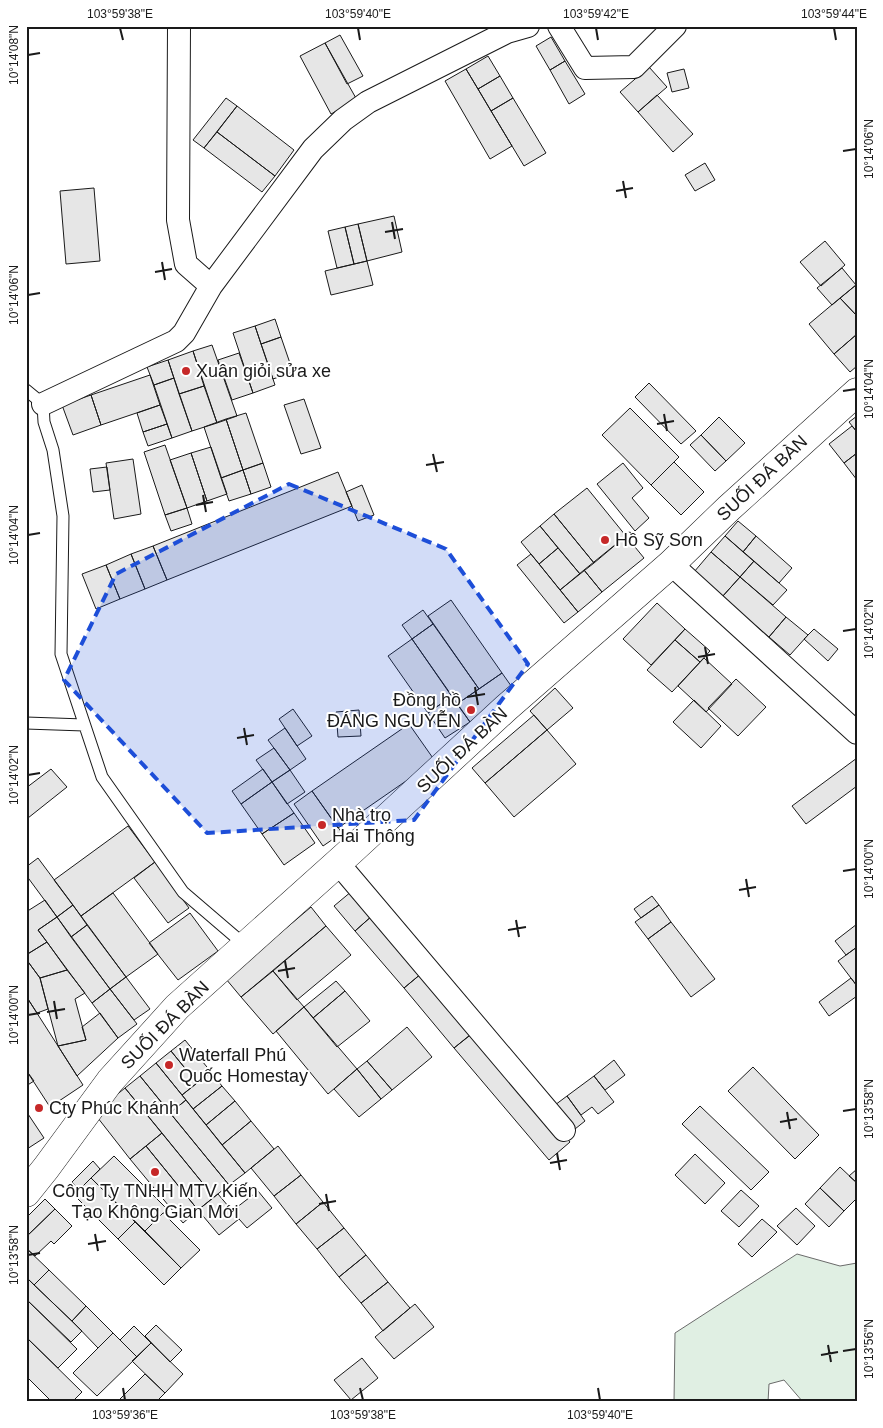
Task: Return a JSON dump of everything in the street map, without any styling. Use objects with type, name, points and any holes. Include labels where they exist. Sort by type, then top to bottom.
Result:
[{"type":"street","points":[[178,26],[178,220],[186,264],[211,286]]},
{"type":"street","points":[[34,397],[176,340],[184,333],[211,286],[313,149],[343,120],[368,102],[507,32],[528,26]]},
{"type":"street","points":[[559,26],[585,68],[634,66],[675,26]]},
{"type":"street","name":"SUỐI ĐÁ BÀN","points":[[26,1193],[110,1081],[177,1007],[338,863],[506,708],[671,564],[729,508],[857,392]]},
{"type":"street","points":[[671,564],[857,733]]},
{"type":"street","points":[[338,863],[564,1130]]},
{"type":"lane","points":[[34,397],[52,450],[63,516],[61,654],[102,777],[183,892],[246,946]]},
{"type":"lane","points":[[26,723],[84,725]]},
{"type":"highlighted area","points":[[289,484],[446,549],[528,664],[414,820],[207,833],[64,680],[116,574]]},
{"type":"green space","points":[[797,1254],[840,1266],[857,1263],[857,1402],[803,1402],[784,1380],[769,1384],[768,1402],[674,1402],[675,1333]]},
{"type":"building","points":[[340,35],[363,76],[347,84],[325,43]]},
{"type":"building","points":[[551,37],[565,61],[550,70],[536,46]]},
{"type":"building","points":[[325,43],[357,100],[331,114],[300,56]]},
{"type":"building","points":[[488,56],[500,76],[478,89],[466,69]]},
{"type":"building","points":[[565,61],[585,94],[569,104],[550,70]]},
{"type":"building","points":[[649,67],[667,87],[638,112],[620,92]]},
{"type":"building","points":[[466,69],[512,146],[490,159],[445,81]]},
{"type":"building","points":[[684,69],[689,88],[672,92],[667,73]]},
{"type":"building","points":[[500,76],[513,98],[491,111],[478,89]]},
{"type":"building","points":[[657,95],[693,134],[673,152],[638,112]]},
{"type":"building","points":[[226,98],[237,106],[204,148],[193,140]]},
{"type":"building","points":[[513,98],[546,153],[524,166],[491,111]]},
{"type":"building","points":[[237,106],[294,150],[275,176],[217,132]]},
{"type":"building","points":[[217,132],[275,176],[262,192],[204,148]]},
{"type":"building","points":[[705,163],[715,180],[695,191],[685,175]]},
{"type":"building","points":[[94,188],[100,261],[66,264],[60,191]]},
{"type":"building","points":[[394,216],[402,252],[367,261],[358,224]]},
{"type":"building","points":[[358,224],[367,261],[354,264],[345,227]]},
{"type":"building","points":[[345,227],[354,264],[337,268],[328,231]]},
{"type":"building","points":[[825,241],[845,265],[821,286],[800,262]]},
{"type":"building","points":[[367,261],[373,285],[331,295],[325,271]]},
{"type":"building","points":[[842,268],[856,285],[832,305],[817,288]]},
{"type":"building","points":[[857,286],[857,316],[840,298]]},
{"type":"building","points":[[840,298],[857,316],[857,334],[834,354],[809,324]]},
{"type":"building","points":[[275,319],[281,337],[261,344],[255,326]]},
{"type":"building","points":[[255,326],[275,385],[253,393],[233,333]]},
{"type":"building","points":[[856,335],[857,366],[850,372],[834,354]]},
{"type":"building","points":[[281,337],[293,372],[273,379],[261,344]]},
{"type":"building","points":[[212,345],[237,416],[217,423],[193,351]]},
{"type":"building","points":[[193,351],[204,386],[179,394],[168,360]]},
{"type":"building","points":[[239,353],[253,393],[232,400],[218,360]]},
{"type":"building","points":[[168,360],[174,378],[154,385],[147,367]]},
{"type":"building","points":[[150,375],[160,405],[101,425],[91,395]]},
{"type":"building","points":[[174,378],[192,431],[172,438],[154,385]]},
{"type":"building","points":[[649,383],[696,431],[681,444],[635,397]]},
{"type":"building","points":[[204,386],[217,423],[192,431],[179,394]]},
{"type":"building","points":[[91,395],[101,425],[73,435],[62,405]]},
{"type":"building","points":[[304,399],[321,448],[301,454],[284,405]]},
{"type":"building","points":[[160,405],[167,424],[143,432],[137,413]]},
{"type":"building","points":[[630,408],[679,457],[651,485],[602,435]]},
{"type":"building","points":[[246,413],[263,463],[243,470],[226,419]]},
{"type":"building","points":[[857,416],[857,432],[849,422]]},
{"type":"building","points":[[719,417],[745,443],[726,461],[701,435]]},
{"type":"building","points":[[226,419],[243,470],[221,478],[204,427]]},
{"type":"building","points":[[167,424],[172,438],[148,446],[143,432]]},
{"type":"building","points":[[852,426],[857,432],[857,453],[844,463],[829,444]]},
{"type":"building","points":[[701,435],[726,461],[715,471],[690,445]]},
{"type":"building","points":[[165,445],[187,508],[165,515],[144,452]]},
{"type":"building","points":[[211,447],[227,494],[207,501],[191,453]]},
{"type":"building","points":[[191,453],[207,501],[187,508],[170,460]]},
{"type":"building","points":[[857,453],[857,480],[844,463]]},
{"type":"building","points":[[133,459],[141,514],[114,519],[106,463]]},
{"type":"building","points":[[674,462],[704,492],[681,515],[651,485]]},
{"type":"building","points":[[263,463],[271,487],[251,494],[243,470]]},
{"type":"building","points":[[623,463],[643,488],[632,498],[649,518],[635,531],[597,484]]},
{"type":"building","points":[[107,467],[110,490],[93,492],[90,469]]},
{"type":"building","points":[[243,470],[251,494],[229,501],[221,478]]},
{"type":"building","points":[[338,472],[352,506],[167,580],[153,546]]},
{"type":"building","points":[[362,485],[374,515],[358,521],[346,492]]},
{"type":"building","points":[[587,488],[626,536],[594,563],[554,514]]},
{"type":"building","points":[[187,508],[192,524],[171,531],[165,515]]},
{"type":"building","points":[[554,514],[594,563],[580,574],[540,526]]},
{"type":"building","points":[[738,521],[756,536],[743,552],[725,536]]},
{"type":"building","points":[[540,526],[558,548],[539,564],[521,542]]},
{"type":"building","points":[[626,536],[644,558],[602,592],[584,570]]},
{"type":"building","points":[[725,536],[754,561],[740,577],[711,552]]},
{"type":"building","points":[[756,536],[792,568],[779,583],[743,552]]},
{"type":"building","points":[[153,546],[167,580],[145,589],[131,554]]},
{"type":"building","points":[[558,548],[580,574],[560,590],[539,564]]},
{"type":"building","points":[[711,552],[740,577],[722,597],[694,572]]},
{"type":"building","points":[[131,554],[145,589],[120,599],[106,565]]},
{"type":"building","points":[[531,554],[578,612],[564,623],[517,565]]},
{"type":"building","points":[[754,561],[787,590],[773,605],[740,577]]},
{"type":"building","points":[[106,565],[120,599],[96,609],[82,574]]},
{"type":"building","points":[[584,570],[602,592],[578,612],[560,590]]},
{"type":"building","points":[[740,577],[786,617],[769,637],[722,597]]},
{"type":"building","points":[[451,600],[502,673],[479,689],[428,616]]},
{"type":"building","points":[[657,603],[685,629],[651,665],[623,639]]},
{"type":"building","points":[[423,610],[433,624],[412,639],[402,625]]},
{"type":"building","points":[[786,617],[808,635],[790,655],[769,637]]},
{"type":"building","points":[[433,624],[479,689],[457,704],[412,639]]},
{"type":"building","points":[[685,629],[710,651],[700,662],[675,640]]},
{"type":"building","points":[[814,629],[838,649],[828,661],[804,639]]},
{"type":"building","points":[[412,639],[452,696],[428,713],[388,656]]},
{"type":"building","points":[[675,640],[700,662],[672,692],[647,670]]},
{"type":"building","points":[[704,658],[732,684],[706,712],[678,686]]},
{"type":"building","points":[[502,673],[514,690],[470,722],[457,704]]},
{"type":"building","points":[[736,679],[766,707],[738,736],[708,708]]},
{"type":"building","points":[[555,688],[573,708],[547,730],[530,711]]},
{"type":"building","points":[[452,696],[470,722],[445,738],[428,713]]},
{"type":"building","points":[[694,700],[721,726],[701,748],[673,722]]},
{"type":"building","points":[[293,709],[312,736],[297,746],[279,719]]},
{"type":"building","points":[[359,710],[361,736],[338,737],[336,712]]},
{"type":"building","points":[[534,715],[547,730],[485,783],[472,768]]},
{"type":"building","points":[[409,724],[435,761],[338,828],[312,791]]},
{"type":"building","points":[[285,728],[306,759],[290,770],[268,740]]},
{"type":"building","points":[[547,730],[576,764],[514,817],[485,783]]},
{"type":"building","points":[[274,748],[290,770],[272,782],[256,760]]},
{"type":"building","points":[[857,758],[857,786],[806,824],[792,806]]},
{"type":"building","points":[[51,769],[67,787],[28,818],[26,816],[26,788]]},
{"type":"building","points":[[263,769],[272,782],[241,804],[232,791]]},
{"type":"building","points":[[290,770],[305,792],[287,804],[272,782]]},
{"type":"building","points":[[272,782],[294,813],[262,834],[241,804]]},
{"type":"building","points":[[312,791],[342,833],[323,846],[294,804]]},
{"type":"building","points":[[294,813],[315,843],[284,865],[262,834]]},
{"type":"building","points":[[128,826],[155,862],[81,916],[54,880]]},
{"type":"building","points":[[38,858],[73,905],[57,917],[26,875],[26,867]]},
{"type":"building","points":[[155,862],[189,908],[168,923],[134,878]]},
{"type":"building","points":[[352,891],[373,915],[355,931],[334,906]]},
{"type":"building","points":[[113,893],[158,954],[126,977],[81,916]]},
{"type":"building","points":[[652,896],[659,905],[641,918],[634,909]]},
{"type":"building","points":[[45,900],[57,917],[38,930],[47,942],[26,955],[26,912]]},
{"type":"building","points":[[73,905],[87,925],[71,937],[57,917]]},
{"type":"building","points":[[659,905],[671,922],[648,939],[635,922]]},
{"type":"building","points":[[311,907],[326,926],[241,997],[226,979]]},
{"type":"building","points":[[190,913],[218,951],[178,980],[149,943]]},
{"type":"building","points":[[373,915],[422,973],[404,988],[355,931]]},
{"type":"building","points":[[57,917],[110,989],[92,1003],[38,930]]},
{"type":"building","points":[[671,922],[715,979],[691,997],[648,939]]},
{"type":"building","points":[[857,924],[857,947],[846,955],[835,941]]},
{"type":"building","points":[[87,925],[126,977],[110,989],[71,937]]},
{"type":"building","points":[[326,926],[351,955],[297,1000],[273,971]]},
{"type":"building","points":[[47,942],[67,970],[40,978],[26,959],[26,955]]},
{"type":"building","points":[[857,947],[857,986],[838,961]]},
{"type":"building","points":[[26,959],[40,978],[48,1009],[37,1013],[26,996]]},
{"type":"building","points":[[67,970],[85,993],[75,999],[86,1040],[58,1046],[40,978]]},
{"type":"building","points":[[273,971],[304,1007],[273,1034],[241,997]]},
{"type":"building","points":[[422,973],[473,1033],[454,1048],[404,988]]},
{"type":"building","points":[[126,977],[150,1009],[134,1020],[110,989]]},
{"type":"building","points":[[851,978],[857,986],[857,996],[829,1016],[819,1002]]},
{"type":"building","points":[[336,981],[345,991],[313,1018],[304,1007]]},
{"type":"building","points":[[110,989],[137,1024],[118,1038],[92,1003]]},
{"type":"building","points":[[345,991],[370,1021],[337,1047],[313,1018]]},
{"type":"building","points":[[26,996],[83,1085],[50,1107],[26,1070]]},
{"type":"building","points":[[304,1007],[357,1069],[328,1094],[276,1031]]},
{"type":"building","points":[[100,1013],[118,1038],[77,1076],[58,1046],[86,1040],[82,1027]]},
{"type":"building","points":[[407,1027],[432,1057],[392,1090],[367,1061]]},
{"type":"building","points":[[476,1030],[570,1142],[549,1160],[454,1048]]},
{"type":"building","points":[[185,1040],[211,1072],[197,1083],[171,1051]]},
{"type":"building","points":[[171,1051],[197,1083],[182,1095],[156,1063]]},
{"type":"building","points":[[614,1060],[625,1075],[605,1090],[594,1076]]},
{"type":"building","points":[[367,1061],[392,1090],[381,1099],[357,1069]]},
{"type":"building","points":[[156,1063],[186,1100],[170,1113],[140,1076]]},
{"type":"building","points":[[753,1067],[819,1135],[795,1159],[728,1091]]},
{"type":"building","points":[[357,1069],[381,1099],[359,1117],[334,1089]]},
{"type":"building","points":[[26,1070],[34,1081],[26,1086]]},
{"type":"building","points":[[211,1072],[222,1086],[193,1109],[182,1095]]},
{"type":"building","points":[[140,1076],[229,1185],[214,1197],[125,1088]]},
{"type":"building","points":[[594,1076],[614,1102],[598,1114],[592,1107],[581,1115],[567,1096]]},
{"type":"building","points":[[222,1086],[235,1101],[206,1125],[193,1109]]},
{"type":"building","points":[[125,1088],[162,1133],[130,1159],[94,1113]]},
{"type":"building","points":[[567,1096],[585,1121],[570,1133],[551,1108]]},
{"type":"building","points":[[186,1100],[245,1173],[229,1185],[170,1113]]},
{"type":"building","points":[[235,1101],[251,1121],[222,1145],[206,1125]]},
{"type":"building","points":[[700,1106],[769,1172],[751,1190],[682,1124]]},
{"type":"building","points":[[26,1111],[44,1138],[27,1149],[26,1148]]},
{"type":"building","points":[[251,1121],[274,1149],[245,1173],[222,1145]]},
{"type":"building","points":[[162,1133],[214,1197],[198,1210],[146,1146]]},
{"type":"building","points":[[146,1146],[198,1210],[183,1223],[130,1159]]},
{"type":"building","points":[[278,1146],[301,1175],[274,1196],[251,1168]]},
{"type":"building","points":[[695,1154],[725,1183],[705,1204],[675,1175]]},
{"type":"building","points":[[114,1156],[167,1209],[145,1231],[91,1178]]},
{"type":"building","points":[[93,1161],[100,1169],[79,1190],[72,1182]]},
{"type":"building","points":[[840,1167],[857,1183],[857,1198],[844,1211],[820,1188]]},
{"type":"building","points":[[857,1169],[857,1183],[849,1176]]},
{"type":"building","points":[[301,1175],[323,1202],[296,1224],[274,1196]]},
{"type":"building","points":[[91,1178],[135,1222],[118,1239],[74,1195]]},
{"type":"building","points":[[820,1188],[844,1211],[829,1227],[805,1204]]},
{"type":"building","points":[[741,1190],[759,1206],[739,1227],[721,1211]]},
{"type":"building","points":[[258,1191],[272,1208],[247,1228],[232,1211]]},
{"type":"building","points":[[218,1194],[239,1219],[219,1235],[198,1210]]},
{"type":"building","points":[[45,1199],[55,1209],[26,1237],[26,1218]]},
{"type":"building","points":[[323,1202],[344,1228],[317,1249],[296,1224]]},
{"type":"building","points":[[796,1208],[815,1226],[797,1245],[777,1226]]},
{"type":"building","points":[[55,1209],[72,1226],[54,1244],[51,1241],[35,1256],[26,1248],[26,1237]]},
{"type":"building","points":[[163,1213],[200,1250],[181,1268],[145,1231]]},
{"type":"building","points":[[762,1219],[777,1232],[752,1257],[738,1244]]},
{"type":"building","points":[[135,1222],[181,1268],[164,1285],[118,1239]]},
{"type":"building","points":[[344,1228],[366,1255],[339,1277],[317,1249]]},
{"type":"building","points":[[26,1248],[49,1270],[34,1285],[26,1277]]},
{"type":"building","points":[[366,1255],[388,1282],[361,1303],[339,1277]]},
{"type":"building","points":[[49,1270],[86,1306],[72,1321],[34,1285]]},
{"type":"building","points":[[26,1277],[82,1331],[71,1342],[26,1299]]},
{"type":"building","points":[[388,1282],[410,1308],[383,1331],[361,1303]]},
{"type":"building","points":[[26,1299],[77,1349],[58,1368],[26,1337]]},
{"type":"building","points":[[415,1304],[434,1327],[394,1359],[375,1337]]},
{"type":"building","points":[[86,1306],[113,1333],[98,1348],[72,1321]]},
{"type":"building","points":[[156,1325],[182,1350],[170,1362],[145,1336]]},
{"type":"building","points":[[134,1326],[151,1343],[137,1357],[120,1340]]},
{"type":"building","points":[[113,1333],[137,1357],[97,1396],[73,1373]]},
{"type":"building","points":[[26,1337],[82,1392],[72,1402],[52,1402],[26,1376]]},
{"type":"building","points":[[151,1343],[183,1374],[165,1393],[132,1361]]},
{"type":"building","points":[[362,1358],[378,1378],[351,1400],[334,1380]]},
{"type":"building","points":[[145,1374],[165,1393],[156,1402],[117,1402]]},
{"type":"place","name":"Xuân giỏi sửa xe","points":[[186,371]]},
{"type":"place","name":"Hồ Sỹ Sơn","points":[[605,540]]},
{"type":"place","name":"Đồng hồ ĐÁNG NGUYỄN","points":[[471,710]]},
{"type":"place","name":"Nhà trọ Hai Thông","points":[[322,825]]},
{"type":"place","name":"Waterfall Phú Quốc Homestay","points":[[169,1065]]},
{"type":"place","name":"Cty Phúc Khánh","points":[[39,1108]]},
{"type":"place","name":"Công Ty TNHH MTV Kiến Tạo Không Gian Mới","points":[[155,1172]]}]
